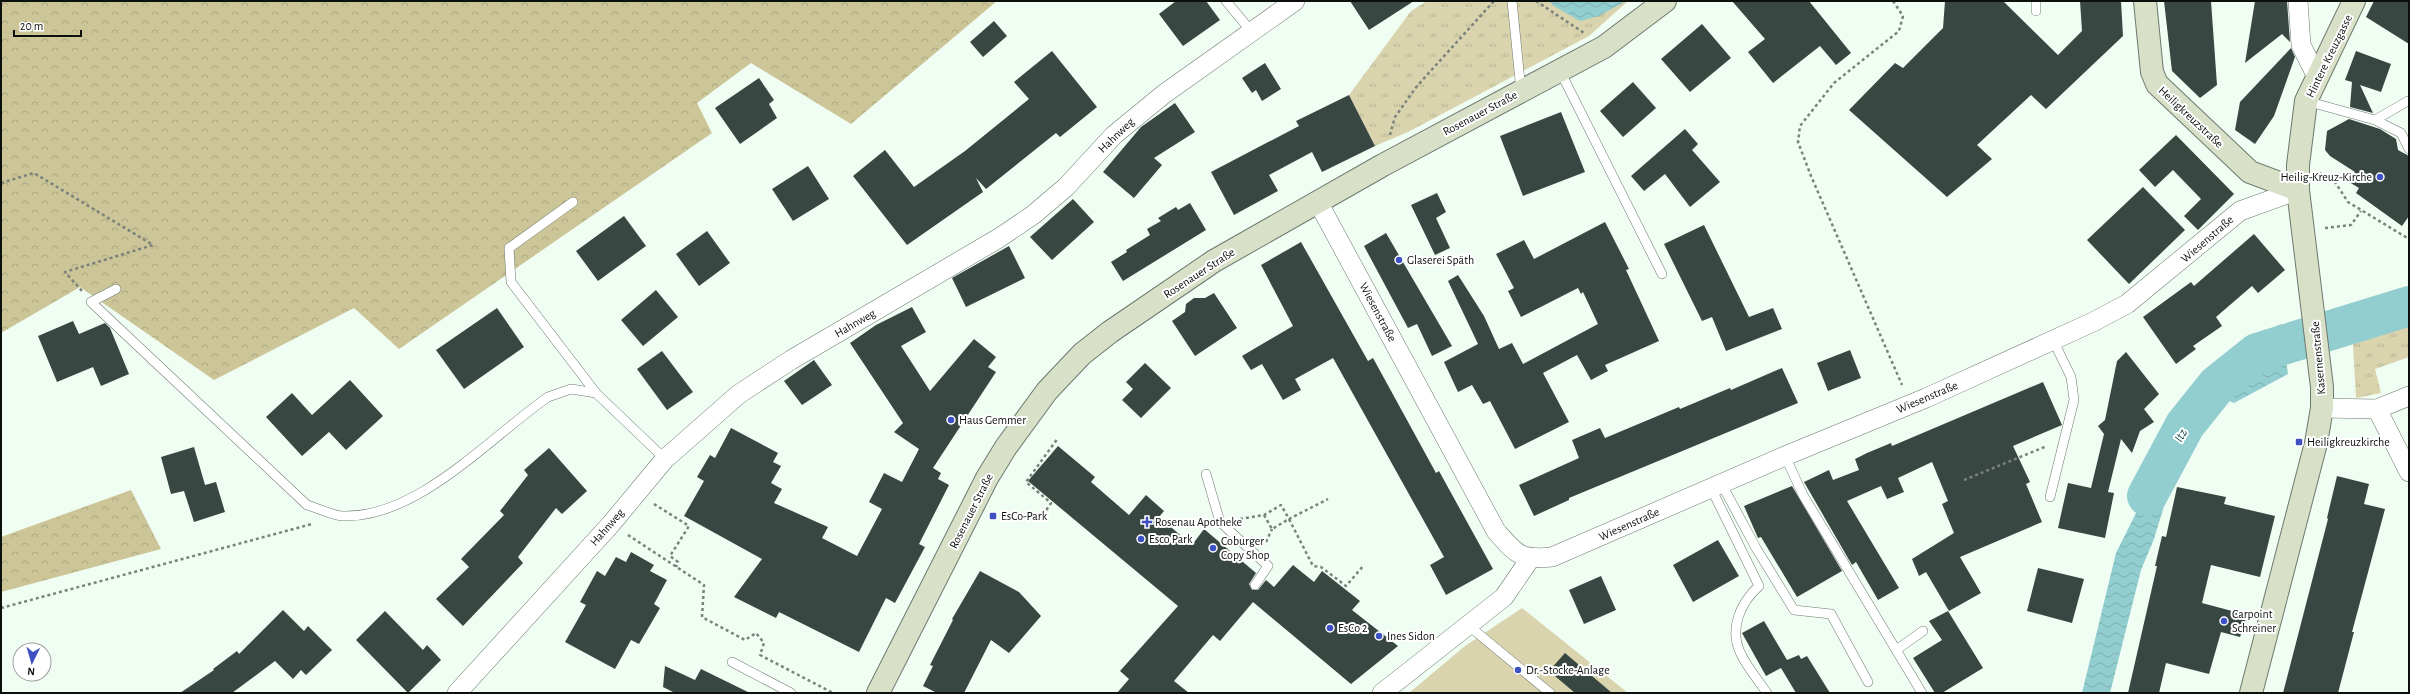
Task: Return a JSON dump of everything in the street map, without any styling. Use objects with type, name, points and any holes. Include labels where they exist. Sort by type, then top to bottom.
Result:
[{"type":"street","name":"Hahnweg","points":[[457,693],[637,494],[665,458],[739,394],[791,360],[999,238],[1033,214],[1066,187],[1114,135],[1164,94],[1295,1]]},
{"type":"street","name":"Rosenauer Straße","points":[[878,693],[987,478],[1006,447],[1047,391],[1082,354],[1117,327],[1214,261],[1383,165],[1604,47],[1665,1]]},
{"type":"street","name":"Heiligkreuzstraße","points":[[2145,1],[2152,72],[2157,84],[2250,172],[2298,190]]},
{"type":"street","points":[[2298,1],[2301,45],[2317,77]]},
{"type":"street","name":"Hintere Kreuzgasse","points":[[2302,135],[2306,101],[2354,1]]},
{"type":"street","name":"Kasernenstraße","points":[[2251,693],[2316,443],[2322,397],[2311,279],[2298,190],[2298,165],[2302,135]]},
{"type":"street","name":"Wiesenstraße","points":[[1318,202],[1496,531],[1512,550],[1530,559],[1552,557],[1785,456],[1910,404],[2053,340],[2127,304],[2240,211],[2298,190]]},
{"type":"street","points":[[2322,397],[2377,409],[2409,396]]},
{"type":"street","points":[[2377,409],[2409,472]]},
{"type":"street","points":[[1382,693],[1504,597],[1530,559]]},
{"type":"lane","points":[[1226,1],[1251,31]]},
{"type":"lane","points":[[1512,1],[1521,91]]},
{"type":"lane","points":[[2036,1],[2036,11]]},
{"type":"lane","points":[[1560,71],[1662,274]]},
{"type":"lane","points":[[2306,101],[2375,120],[2401,133],[2409,149]]},
{"type":"lane","points":[[2375,120],[2408,101]]},
{"type":"lane","points":[[573,202],[509,248],[511,282],[596,393],[665,458]]},
{"type":"lane","points":[[116,289],[91,302],[307,505],[341,516],[382,512],[427,491],[548,397],[571,389],[596,393]]},
{"type":"lane","points":[[2050,497],[2074,400],[2074,389],[2071,377],[2053,340]]},
{"type":"lane","points":[[1785,456],[1803,495],[1922,693]]},
{"type":"lane","points":[[1206,474],[1220,522],[1268,566],[1254,584]]},
{"type":"lane","points":[[1716,486],[1794,610],[1831,614],[1868,682]]},
{"type":"lane","points":[[1716,486],[1759,586],[1742,606],[1738,618],[1736,637],[1739,652],[1767,693]]},
{"type":"lane","points":[[1469,626],[1550,693]]},
{"type":"lane","points":[[1896,650],[1923,632]]},
{"type":"lane","points":[[732,662],[791,693]]},
{"type":"path","points":[[1383,165],[1395,118],[1445,53],[1494,1]]},
{"type":"path","points":[[1536,1],[1604,47]]},
{"type":"path","points":[[1893,1],[1903,16],[1899,31],[1834,83],[1800,126],[1798,142],[1810,176],[1910,404]]},
{"type":"path","points":[[2298,165],[2333,179],[2348,202],[2409,239]]},
{"type":"path","points":[[1,183],[34,173],[153,244],[65,272],[91,302]]},
{"type":"path","points":[[2304,231],[2351,225],[2361,211]]},
{"type":"path","points":[[1043,515],[1051,504],[1026,482],[1058,438]]},
{"type":"path","points":[[1964,480],[2064,439]]},
{"type":"path","points":[[637,494],[689,526],[670,556],[678,562],[676,567]]},
{"type":"path","points":[[1264,515],[1272,529],[1328,499]]},
{"type":"path","points":[[1220,522],[1264,515],[1281,505],[1313,566],[1321,567],[1346,586],[1364,565]]},
{"type":"path","points":[[1,608],[341,516]]},
{"type":"path","points":[[638,541],[704,585],[702,617],[745,640],[756,633],[764,643],[760,655],[833,693]]},
{"type":"green space","points":[[1,1],[997,1],[851,124],[751,63],[697,103],[712,133],[399,349],[354,308],[214,380],[80,287],[1,333]]},
{"type":"green space","points":[[1427,1],[1628,1],[1589,36],[1408,132],[1375,146],[1349,95],[1411,11]]},
{"type":"green space","points":[[2409,326],[2409,357],[2375,369],[2381,393],[2356,398],[2353,344]]},
{"type":"green space","points":[[131,490],[161,549],[1,592],[1,537]]},
{"type":"green space","name":"Dr.-Stocke-Anlage","points":[[1522,608],[1628,693],[1409,693],[1465,646]]},
{"type":"water","points":[[1549,1],[1626,1],[1599,16],[1580,21],[1554,6]]},
{"type":"water","points":[[2281,324],[2288,374],[2234,403],[2196,386],[2233,347]]},
{"type":"water","points":[[2163,439],[2185,459],[2168,493],[2154,539],[2141,570],[2110,693],[2082,693],[2116,553],[2136,513],[2142,464]]},
{"type":"building","points":[[1176,1],[1206,1],[1220,20],[1183,46],[1159,14]]},
{"type":"building","points":[[1350,1],[1414,1],[1369,30]]},
{"type":"building","points":[[1732,1],[1809,1],[1851,53],[1836,65],[1820,46],[1773,83],[1748,52],[1765,39]]},
{"type":"building","points":[[1945,1],[2003,1],[2058,55],[2082,31],[2080,1],[2121,1],[2123,36],[2046,109],[2031,95],[1977,145],[1992,159],[1947,197],[1849,110],[1895,63],[1903,68],[1943,28]]},
{"type":"building","points":[[2164,1],[2211,1],[2217,85],[2200,98],[2172,71]]},
{"type":"building","points":[[2255,1],[2287,1],[2290,42],[2282,34],[2245,63]]},
{"type":"building","points":[[2374,1],[2409,1],[2409,44],[2366,17]]},
{"type":"building","points":[[994,21],[1007,36],[983,57],[970,42]]},
{"type":"building","points":[[1702,24],[1731,58],[1690,92],[1661,59]]},
{"type":"building","points":[[2291,48],[2295,57],[2274,116],[2255,144],[2235,130],[2240,102]]},
{"type":"building","points":[[1052,51],[1097,107],[1060,137],[1056,133],[986,189],[976,178],[983,192],[907,245],[853,176],[885,150],[914,187],[965,151],[1029,99],[1014,82]]},
{"type":"building","points":[[2356,51],[2391,64],[2381,92],[2360,85],[2373,113],[2350,107],[2352,82],[2345,80]]},
{"type":"building","points":[[1265,63],[1281,89],[1262,101],[1256,90],[1252,93],[1242,78]]},
{"type":"building","points":[[759,78],[774,100],[769,104],[777,118],[740,144],[715,108]]},
{"type":"building","points":[[1633,82],[1656,108],[1623,137],[1600,111]]},
{"type":"building","points":[[1349,95],[1375,146],[1322,172],[1312,152],[1269,175],[1278,191],[1234,215],[1211,172],[1299,126],[1296,121]]},
{"type":"building","points":[[1175,103],[1195,132],[1154,158],[1162,165],[1134,198],[1103,172],[1141,127]]},
{"type":"building","points":[[1561,112],[1585,172],[1523,196],[1500,136]]},
{"type":"building","name":"Heilig-Kreuz-Kirche","points":[[2349,119],[2380,129],[2396,139],[2398,150],[2409,156],[2409,216],[2402,226],[2356,193],[2359,188],[2349,182],[2355,172],[2330,156],[2325,150],[2327,131]]},
{"type":"building","points":[[1685,129],[1698,144],[1692,150],[1720,182],[1690,207],[1665,174],[1644,191],[1631,176]]},
{"type":"building","points":[[2176,135],[2234,194],[2198,230],[2184,216],[2201,199],[2173,170],[2155,187],[2139,170]]},
{"type":"building","points":[[808,166],[829,199],[793,221],[772,189]]},
{"type":"building","points":[[2143,187],[2185,230],[2129,284],[2087,240]]},
{"type":"building","points":[[1437,193],[1446,212],[1436,218],[1450,248],[1435,255],[1411,205]]},
{"type":"building","points":[[1073,199],[1094,222],[1052,260],[1030,237]]},
{"type":"building","points":[[1190,203],[1206,230],[1123,281],[1111,262],[1127,252],[1126,250],[1150,235],[1147,229],[1161,221],[1158,218],[1176,207],[1178,210]]},
{"type":"building","points":[[624,216],[646,246],[598,281],[576,251]]},
{"type":"building","points":[[1605,222],[1629,269],[1626,270],[1659,341],[1605,365],[1608,371],[1591,380],[1577,355],[1543,373],[1569,422],[1515,449],[1490,401],[1483,404],[1472,385],[1458,392],[1444,362],[1478,344],[1448,281],[1458,275],[1484,316],[1499,349],[1512,343],[1523,364],[1598,324],[1583,292],[1581,294],[1578,288],[1521,317],[1508,291],[1514,288],[1496,254],[1524,240],[1534,259]]},
{"type":"building","points":[[1704,225],[1749,317],[1773,308],[1782,329],[1726,351],[1712,317],[1702,321],[1664,244]]},
{"type":"building","points":[[707,231],[730,263],[699,286],[676,254]]},
{"type":"building","points":[[1386,233],[1452,346],[1432,356],[1417,324],[1408,328],[1364,246]]},
{"type":"building","points":[[2254,234],[2285,270],[2258,293],[2252,286],[2216,317],[2222,326],[2193,346],[2196,349],[2176,364],[2143,317],[2191,282],[2194,286]]},
{"type":"building","points":[[1301,242],[1368,361],[1373,358],[1436,473],[1439,471],[1493,569],[1446,595],[1430,565],[1444,557],[1333,358],[1295,379],[1301,390],[1283,400],[1262,364],[1251,370],[1242,356],[1293,326],[1261,265]]},
{"type":"building","points":[[1009,246],[1025,278],[966,307],[952,278]]},
{"type":"building","points":[[656,290],[678,317],[643,346],[621,320]]},
{"type":"building","points":[[1214,293],[1237,328],[1195,356],[1172,321],[1185,312],[1186,304],[1194,298],[1205,298]]},
{"type":"building","points":[[912,307],[926,332],[901,346],[930,391],[974,339],[996,357],[988,367],[996,372],[933,468],[941,473],[938,479],[949,485],[919,544],[925,547],[895,603],[886,598],[859,652],[779,612],[776,618],[734,597],[762,559],[684,516],[704,481],[697,477],[710,455],[715,458],[731,428],[778,453],[773,462],[781,466],[771,483],[782,489],[774,503],[828,527],[822,538],[857,556],[882,509],[869,502],[884,473],[902,482],[919,449],[894,432],[903,423],[850,343],[876,325]]},
{"type":"building","points":[[497,308],[524,347],[464,389],[436,350]]},
{"type":"building","points":[[73,321],[79,334],[105,323],[110,328],[129,374],[101,386],[93,367],[57,382],[38,336]]},
{"type":"building","points":[[1850,350],[1861,378],[1828,391],[1817,363]]},
{"type":"building","points":[[662,351],[693,392],[667,410],[637,369]]},
{"type":"building","points":[[2126,352],[2159,394],[2144,409],[2154,422],[2140,431],[2132,453],[2121,439],[2108,492],[2114,493],[2105,538],[2058,528],[2068,483],[2091,488],[2104,434],[2098,426],[2105,420],[2117,361]]},
{"type":"building","points":[[814,360],[832,385],[802,405],[784,381]]},
{"type":"building","points":[[1145,363],[1171,388],[1141,418],[1122,400],[1133,389],[1126,382]]},
{"type":"building","points":[[1782,368],[1798,403],[1569,498],[1569,500],[1534,516],[1519,485],[1579,458],[1572,440],[1600,428],[1605,438],[1679,407],[1680,409],[1730,388],[1731,390]]},
{"type":"building","points":[[350,380],[383,416],[346,450],[329,432],[302,456],[266,417],[292,393],[312,415]]},
{"type":"building","points":[[2043,382],[2062,425],[2013,446],[2030,482],[2026,484],[2042,522],[1960,557],[1981,593],[1949,611],[1926,572],[1919,576],[1912,559],[1954,533],[1942,504],[1948,501],[1932,462],[1898,478],[1904,492],[1887,499],[1881,486],[1847,501],[1899,588],[1878,600],[1856,562],[1852,565],[1804,482],[1829,470],[1833,480],[1859,470],[1855,459],[1867,453],[1891,443],[1892,446]]},
{"type":"building","points":[[1058,446],[1095,477],[1091,482],[1129,515],[1146,495],[1164,511],[1159,517],[1192,545],[1204,529],[1256,573],[1249,584],[1252,590],[1258,590],[1266,580],[1274,587],[1293,565],[1314,582],[1322,571],[1360,601],[1352,610],[1398,646],[1351,684],[1253,602],[1220,641],[1213,635],[1174,681],[1189,693],[1117,693],[1129,679],[1120,671],[1178,606],[1028,481]]},
{"type":"building","points":[[194,447],[205,485],[216,482],[225,512],[194,522],[184,491],[171,494],[161,457]]},
{"type":"building","points":[[549,448],[587,491],[562,514],[556,508],[518,557],[523,563],[463,626],[436,599],[469,567],[461,559],[504,515],[500,511],[528,475],[524,470]]},
{"type":"building","points":[[2337,476],[2369,484],[2364,504],[2385,509],[2352,632],[2354,632],[2338,693],[2283,693],[2328,519]]},
{"type":"building","points":[[1792,486],[1842,571],[1797,597],[1761,537],[1758,538],[1744,506]]},
{"type":"building","points":[[2177,487],[2226,497],[2224,504],[2275,516],[2260,577],[2211,565],[2202,603],[2247,615],[2240,637],[2221,632],[2209,674],[2166,663],[2159,693],[2128,693],[2157,566],[2155,566],[2162,536],[2166,537]]},
{"type":"building","points":[[1718,540],[1739,576],[1693,602],[1673,565]]},
{"type":"building","points":[[631,552],[654,565],[650,571],[667,580],[654,604],[660,608],[639,644],[631,640],[615,669],[565,642],[586,605],[580,602],[597,571],[605,576],[616,557],[626,562]]},
{"type":"building","points":[[2038,568],[2084,579],[2072,623],[2027,611]]},
{"type":"building","points":[[980,571],[1019,592],[1041,616],[1009,653],[991,640],[964,693],[937,693],[923,686],[933,666],[930,665],[953,620],[952,619]]},
{"type":"building","points":[[1601,576],[1616,610],[1584,624],[1569,590]]},
{"type":"building","points":[[283,610],[304,631],[308,626],[332,650],[306,675],[301,670],[293,679],[275,661],[232,693],[180,693],[214,670],[213,669],[237,651],[239,654]]},
{"type":"building","points":[[385,611],[423,650],[427,645],[441,660],[408,693],[356,640]]},
{"type":"building","points":[[1948,611],[1983,668],[1942,693],[1935,693],[1913,658],[1942,640],[1929,621]]},
{"type":"building","points":[[1764,621],[1787,660],[1799,655],[1801,659],[1807,656],[1830,693],[1796,693],[1781,668],[1766,676],[1742,633]]},
{"type":"building","points":[[1565,653],[1612,693],[1575,693],[1549,671]]},
{"type":"building","points":[[665,666],[695,680],[701,669],[750,693],[675,693],[663,687]]},
{"type":"waterway","name":"Itz","points":[[2147,496],[2185,425],[2217,385],[2257,353],[2409,306]]},
{"type":"place","name":"Heilig-Kreuz-Kirche","points":[[2380,177]]},
{"type":"place","name":"Glaserei Späth","points":[[1399,260]]},
{"type":"place","name":"Haus Gemmer","points":[[951,420]]},
{"type":"place","name":"Heiligkreuzkirche","points":[[2299,442]]},
{"type":"place","name":"EsCo-Park","points":[[993,516]]},
{"type":"place","name":"Rosenau Apotheke","points":[[1147,522]]},
{"type":"place","name":"Esco Park","points":[[1141,539]]},
{"type":"place","name":"Coburger Copy Shop","points":[[1213,548]]},
{"type":"place","name":"Carpoint Schreiner","points":[[2224,621]]},
{"type":"place","name":"EsCo 2","points":[[1330,628]]},
{"type":"place","name":"Ines Sidon","points":[[1379,636]]},
{"type":"place","name":"Dr.-Stocke-Anlage","points":[[1518,670]]}]
